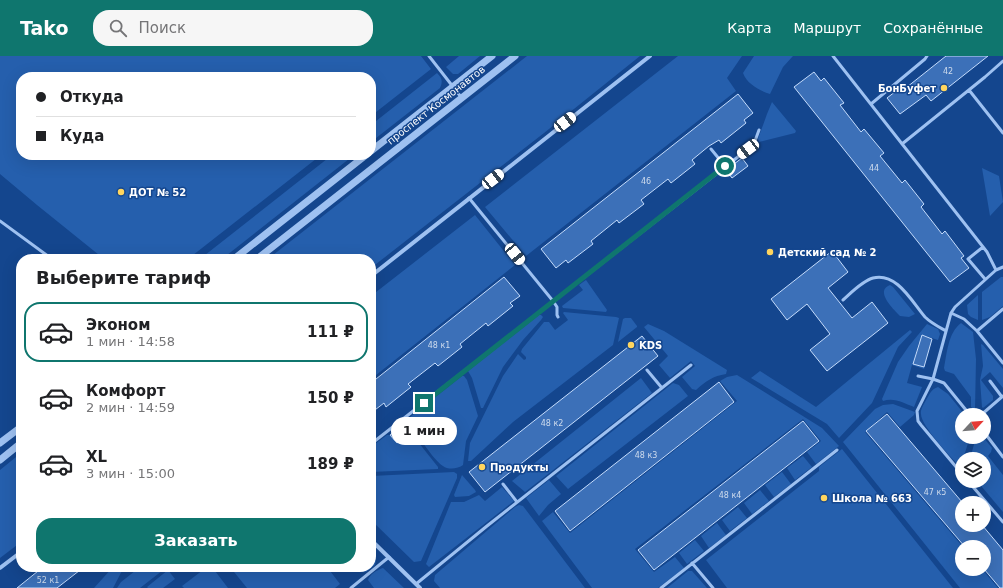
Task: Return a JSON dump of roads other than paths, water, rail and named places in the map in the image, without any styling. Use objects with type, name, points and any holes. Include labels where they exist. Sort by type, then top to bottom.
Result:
[{"type":"street","name":"проспект Космонавтов","points":[[376,147],[492,56]]},
{"type":"street","name":"проспект Космонавтов","points":[[263,254],[515,56]]},
{"type":"street","points":[[376,272],[650,56]]},
{"type":"street","points":[[240,254],[360,160]]},
{"type":"street","points":[[0,443],[16,430]]},
{"type":"street","points":[[0,460],[16,447]]},
{"type":"street","points":[[376,545],[420,588]]},
{"type":"street","points":[[0,568],[16,556]]},
{"type":"lane","points":[[429,56],[462,98]]},
{"type":"lane","points":[[832,56],[983,247],[996,270]]},
{"type":"lane","points":[[871,104],[927,56]]},
{"type":"lane","points":[[902,144],[1003,61]]},
{"type":"lane","points":[[969,90],[1003,133]]},
{"type":"lane","points":[[376,440],[752,145],[759,130]]},
{"type":"lane","points":[[711,149],[725,166]]},
{"type":"lane","points":[[469,198],[553,301],[557,308],[558,317]]},
{"type":"lane","points":[[0,221],[45,254]]},
{"type":"lane","points":[[983,247],[968,259],[985,279]]},
{"type":"lane","points":[[955,466],[918,421],[917,411],[933,379],[954,307],[996,270],[1003,267]]},
{"type":"lane","points":[[843,300],[866,281],[874,278],[885,278],[896,282],[926,318],[946,331]]},
{"type":"lane","points":[[977,331],[1003,309]]},
{"type":"lane","points":[[951,313],[964,319],[977,331],[1003,364]]},
{"type":"lane","points":[[416,584],[517,502],[691,365]]},
{"type":"lane","points":[[648,370],[662,388]]},
{"type":"lane","points":[[918,376],[944,383],[964,408]]},
{"type":"lane","points":[[990,381],[1003,397],[990,408]]},
{"type":"lane","points":[[991,441],[1003,457]]},
{"type":"lane","points":[[661,588],[837,450]]},
{"type":"lane","points":[[503,484],[517,502]]},
{"type":"lane","points":[[974,488],[1003,522]]},
{"type":"lane","points":[[376,568],[389,557]]},
{"type":"lane","points":[[692,563],[713,588]]},
{"type":"lane","points":[[351,588],[371,572]]},
{"type":"place","name":"БонБуфет","points":[[944,88]]},
{"type":"place","name":"ДОТ № 52","points":[[121,192]]},
{"type":"place","name":"Детский сад № 2","points":[[770,252]]},
{"type":"place","name":"KDS","points":[[631,345]]},
{"type":"place","name":"Продукты","points":[[482,467]]},
{"type":"place","name":"Школа № 663","points":[[824,498]]}]
